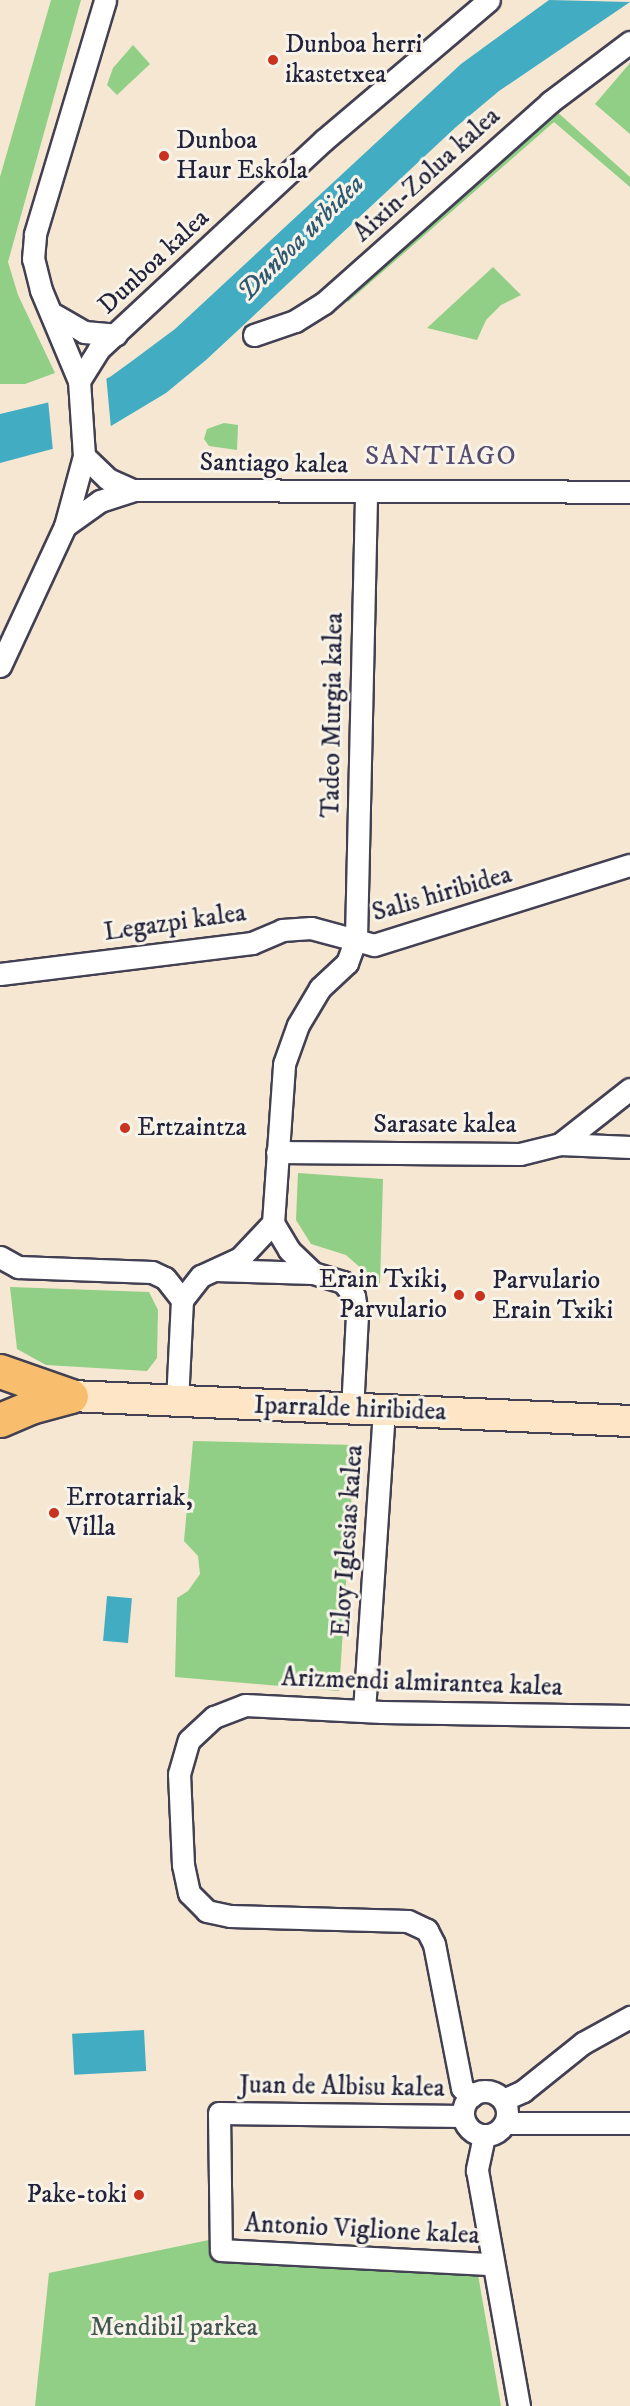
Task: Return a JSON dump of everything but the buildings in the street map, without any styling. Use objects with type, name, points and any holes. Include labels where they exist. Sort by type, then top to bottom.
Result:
[{"type":"main road","name":"Iparralde hiribidea","points":[[0,1371],[70,1396],[352,1411],[630,1421]]},
{"type":"main road","name":"Iparralde hiribidea","points":[[0,1420],[30,1407],[70,1396]]},
{"type":"street","points":[[0,666],[65,526],[84,448],[80,383],[54,315],[41,290],[33,259],[35,234],[105,0]]},
{"type":"street","name":"Dunboa kalea","points":[[80,383],[99,349],[324,140],[489,0]]},
{"type":"street","name":"Aixin-Zolua kalea","points":[[254,335],[295,321],[324,303],[550,102],[630,42]]},
{"type":"street","points":[[54,315],[84,332],[116,335]]},
{"type":"street","name":"Santiago kalea","points":[[84,448],[108,479],[133,490]]},
{"type":"street","name":"Santiago kalea","points":[[65,526],[100,501],[133,490],[366,493],[630,492]]},
{"type":"street","name":"Tadeo Murgia kalea","points":[[357,938],[366,493]]},
{"type":"street","name":"Salis hiribidea","points":[[273,1222],[284,1064],[298,1025],[320,988],[346,963],[357,938],[374,945],[630,865]]},
{"type":"street","name":"Legazpi kalea","points":[[0,974],[252,943],[282,930],[311,928],[357,938]]},
{"type":"street","name":"Sarasate kalea","points":[[277,1152],[520,1154],[560,1144],[630,1089]]},
{"type":"street","points":[[560,1144],[630,1147]]},
{"type":"street","points":[[177,1402],[182,1300],[201,1276],[240,1258],[273,1222],[289,1250],[313,1273]]},
{"type":"street","points":[[0,1257],[18,1267],[152,1272],[165,1278],[182,1300]]},
{"type":"street","points":[[215,1270],[313,1273],[344,1282],[354,1296],[357,1315],[352,1411]]},
{"type":"street","name":"Eloy Iglesias kalea","points":[[364,1711],[384,1411]]},
{"type":"street","name":"Arizmendi almirantea kalea","points":[[472,2096],[462,2088],[434,1944],[427,1930],[408,1921],[230,1916],[207,1911],[189,1893],[183,1865],[180,1774],[189,1740],[214,1717],[244,1705],[364,1711],[630,1716]]},
{"type":"street","points":[[503,2100],[522,2091],[583,2043],[630,2017]]},
{"type":"street","points":[[492,2092],[503,2100],[508,2111],[505,2123],[497,2132],[484,2136],[468,2127],[464,2116],[472,2096],[492,2092]]},
{"type":"street","name":"Juan de Albisu kalea","points":[[219,2113],[464,2116]]},
{"type":"street","name":"Antonio Viglione kalea","points":[[219,2113],[221,2250],[492,2264]]},
{"type":"street","points":[[505,2123],[630,2123]]},
{"type":"street","points":[[484,2136],[478,2150],[477,2170],[519,2406]]},
{"type":"green space","points":[[51,0],[81,0],[8,262],[18,295],[55,373],[25,384],[0,384],[0,177]]},
{"type":"green space","points":[[133,45],[150,64],[117,95],[107,85],[113,68]]},
{"type":"green space","points":[[630,63],[630,134],[595,104]]},
{"type":"green space","points":[[555,110],[630,177],[630,187],[554,122],[348,302],[340,293]]},
{"type":"green space","points":[[493,267],[521,295],[501,305],[486,320],[477,340],[427,328]]},
{"type":"green space","points":[[224,423],[238,425],[237,450],[209,446],[204,439],[207,429]]},
{"type":"green space","points":[[298,1173],[383,1179],[380,1285],[346,1255],[311,1244],[296,1220]]},
{"type":"green space","points":[[10,1287],[149,1292],[158,1310],[157,1358],[147,1371],[46,1365],[17,1349]]},
{"type":"green space","points":[[193,1441],[355,1445],[339,1691],[175,1677],[177,1598],[188,1591],[200,1574],[198,1556],[184,1541]]},
{"type":"green space","name":"Mendibil parkea","points":[[209,2240],[213,2257],[477,2269],[501,2406],[35,2406],[49,2273]]},
{"type":"water","name":"Dunboa urbidea","points":[[549,0],[630,2],[499,91],[456,127],[206,360],[166,393],[111,426],[67,445],[0,463],[0,414],[50,402],[110,377],[175,329],[461,64]]},
{"type":"water","points":[[107,1596],[132,1598],[128,1643],[103,1641]]},
{"type":"water","points":[[144,2030],[146,2071],[74,2075],[72,2034]]},
{"type":"pier","points":[[106,375],[111,428],[53,451],[48,400]]},
{"type":"place","name":"Dunboa herri ikastetxea","points":[[273,60]]},
{"type":"place","name":"Dunboa Haur Eskola","points":[[164,156]]},
{"type":"place","name":"Ertzaintza","points":[[125,1128]]},
{"type":"place","name":"Erain Txiki, Parvulario","points":[[459,1295]]},
{"type":"place","name":"Parvulario Erain Txiki","points":[[480,1296]]},
{"type":"place","name":"Errotarriak, Villa","points":[[54,1513]]},
{"type":"place","name":"Pake-toki","points":[[139,2195]]},
{"type":"district","name":"SANTIAGO","points":[[441,457]]}]
